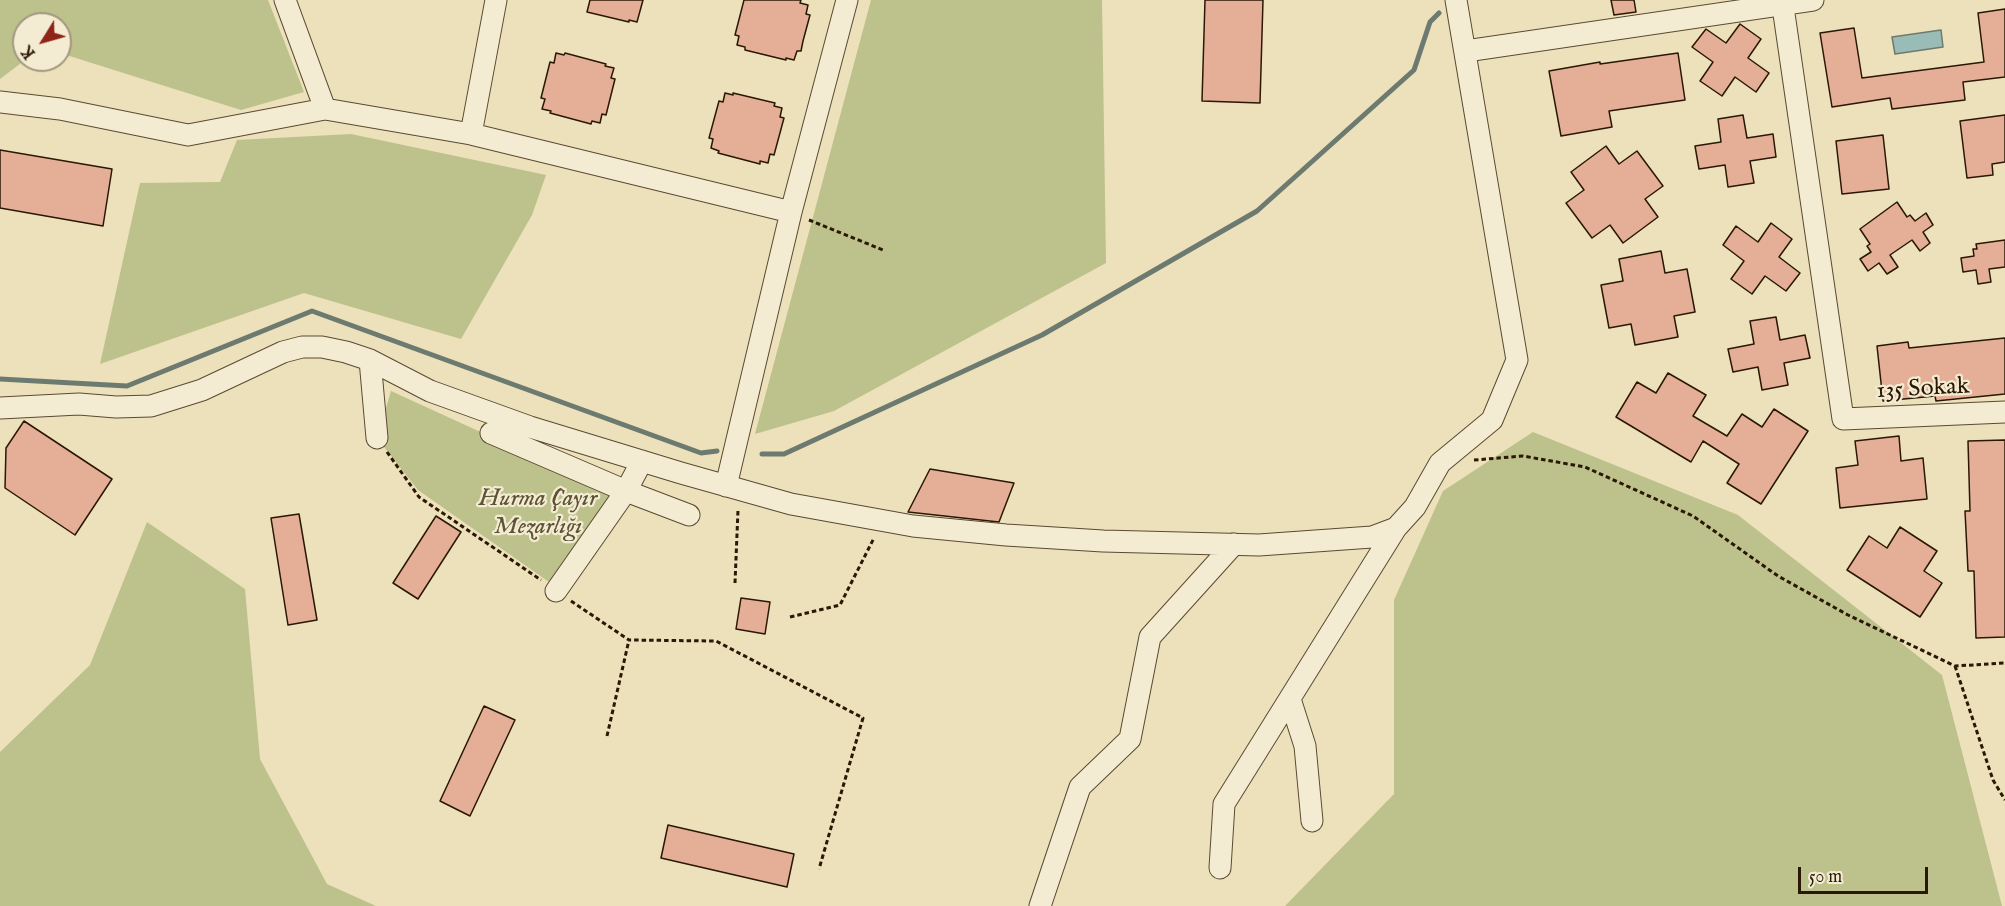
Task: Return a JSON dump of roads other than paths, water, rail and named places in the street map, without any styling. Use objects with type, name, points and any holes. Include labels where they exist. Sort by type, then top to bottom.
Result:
[{"type":"street","points":[[285,0],[325,109]]},
{"type":"street","points":[[471,134],[496,0]]},
{"type":"street","points":[[733,488],[791,212],[847,0]]},
{"type":"street","points":[[1220,868],[1224,804],[1396,528],[1415,507],[1440,463],[1492,420],[1516,360],[1456,0]]},
{"type":"street","points":[[1466,51],[1782,2],[1813,0]]},
{"type":"street","name":"135 Sokak","points":[[1782,2],[1843,419],[2005,412]]},
{"type":"street","points":[[0,102],[60,109],[188,135],[325,109],[471,134],[791,212]]},
{"type":"street","points":[[0,408],[79,404],[116,407],[151,406],[202,390],[283,352],[302,347],[322,347],[346,351],[370,360],[430,391],[530,427],[642,462],[791,504],[883,521],[1006,535],[1103,541],[1259,545],[1372,537],[1396,528]]},
{"type":"street","points":[[370,360],[377,438]]},
{"type":"street","points":[[491,433],[688,515]]},
{"type":"street","points":[[556,591],[626,491],[642,462]]},
{"type":"street","points":[[1041,906],[1080,787],[1130,739],[1150,637],[1234,544]]},
{"type":"street","points":[[1290,699],[1305,746],[1312,821]]},
{"type":"water","points":[[1941,30],[1943,47],[1895,54],[1892,37]]},
{"type":"waterway","points":[[762,454],[784,454],[1042,335],[1257,211],[1414,70],[1430,22],[1439,13]]},
{"type":"waterway","points":[[0,379],[127,386],[312,311],[701,453],[717,451]]},
{"type":"park label","name":"Hurma Çayır Mezarlığı","points":[[538,514]]}]
